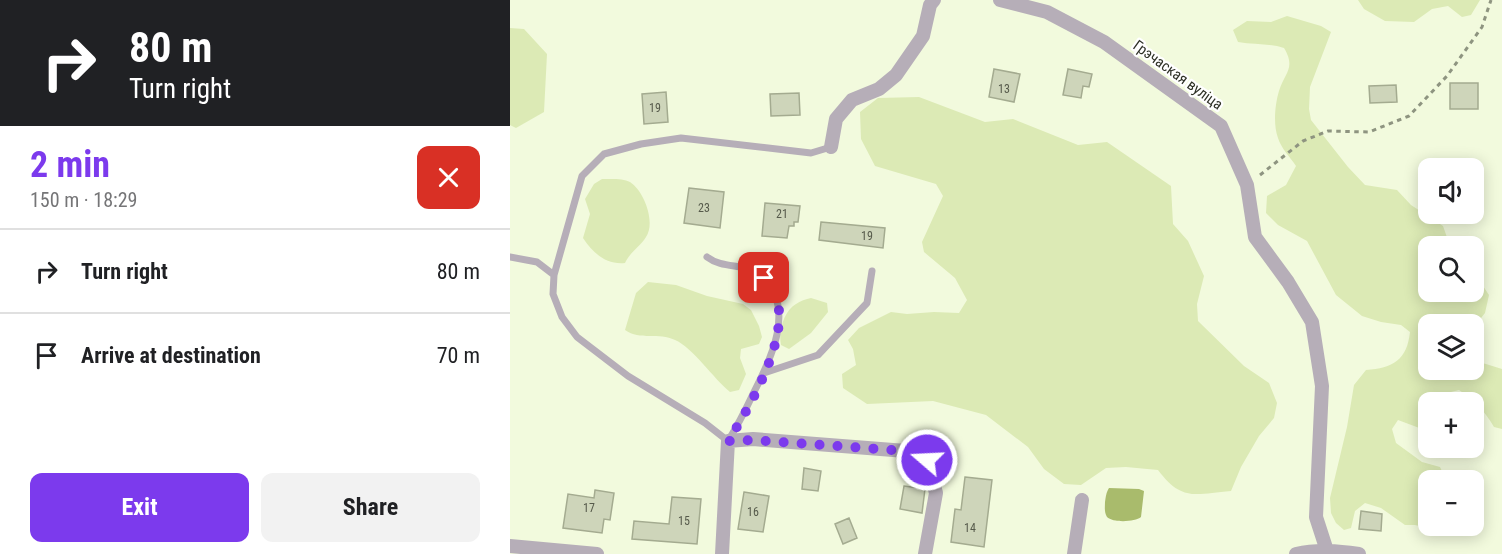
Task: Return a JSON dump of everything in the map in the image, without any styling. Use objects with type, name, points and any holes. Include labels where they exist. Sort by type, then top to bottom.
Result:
[{"type":"street","points":[[831,147],[836,119],[852,100],[879,89],[896,75],[923,36],[930,5],[934,0]]},
{"type":"street","name":"Грэчаская вуліца","points":[[1000,0],[1047,12],[1104,42],[1221,126],[1247,185],[1255,237],[1288,282],[1312,322],[1322,386],[1316,518],[1328,552]]},
{"type":"street","points":[[722,554],[728,441],[753,440],[906,451],[927,460],[936,493],[925,554]]},
{"type":"street","points":[[1074,554],[1082,500]]},
{"type":"street","points":[[510,546],[597,554]]},
{"type":"street","points":[[1296,554],[1311,551],[1359,554]]},
{"type":"lane","points":[[707,257],[716,264],[754,270],[764,278],[774,292],[779,310],[774,350],[728,441],[705,423],[628,376],[577,337],[562,317],[554,294],[554,275],[582,176],[604,154],[640,144],[681,138],[811,153],[831,147]]},
{"type":"lane","points":[[510,257],[537,262],[554,275]]},
{"type":"lane","points":[[764,373],[818,355],[867,303],[872,271]]},
{"type":"path","points":[[1247,185],[1303,141],[1328,131],[1369,132],[1409,116],[1447,76],[1482,27],[1491,0]]},
{"type":"shaded area","points":[[1358,0],[1480,0],[1471,15],[1462,17],[1448,6],[1432,9],[1414,22],[1385,21],[1364,9]]},
{"type":"shaded area","points":[[1287,16],[1321,26],[1331,32],[1310,87],[1311,120],[1365,185],[1397,190],[1418,210],[1418,224],[1443,226],[1447,236],[1418,236],[1418,302],[1484,302],[1484,288],[1489,295],[1484,314],[1418,314],[1418,380],[1484,380],[1484,363],[1502,369],[1502,429],[1494,427],[1484,412],[1484,392],[1459,390],[1418,392],[1418,428],[1398,420],[1392,429],[1396,443],[1422,462],[1440,467],[1441,470],[1418,470],[1418,526],[1405,525],[1381,508],[1365,503],[1355,511],[1351,528],[1344,530],[1336,523],[1331,513],[1330,498],[1347,427],[1354,385],[1366,370],[1384,367],[1397,361],[1406,349],[1410,332],[1401,325],[1362,316],[1336,295],[1307,241],[1278,225],[1266,213],[1267,196],[1286,185],[1296,166],[1279,142],[1275,121],[1278,96],[1288,70],[1289,60],[1284,48],[1238,42],[1233,30],[1247,21],[1271,22]]},
{"type":"shaded area","points":[[510,28],[524,29],[547,54],[544,112],[516,128],[510,125]]},
{"type":"shaded area","points":[[919,97],[985,122],[1013,119],[1078,145],[1107,142],[1171,186],[1173,224],[1188,241],[1204,276],[1197,304],[1198,321],[1244,366],[1269,383],[1277,403],[1274,418],[1259,436],[1241,467],[1231,491],[1190,494],[1174,487],[1158,470],[1126,467],[1106,468],[1081,485],[1064,484],[1044,469],[1028,447],[986,415],[933,401],[867,404],[843,388],[842,374],[856,365],[853,349],[848,340],[859,328],[891,312],[959,313],[967,300],[955,278],[924,252],[922,242],[943,196],[936,184],[875,166],[861,139],[860,112],[878,98]]},
{"type":"shaded area","points":[[602,179],[620,179],[630,182],[640,192],[647,207],[649,231],[644,241],[625,263],[606,260],[591,249],[583,238],[590,214],[585,199],[594,184]]},
{"type":"shaded area","points":[[648,282],[676,285],[707,296],[743,304],[751,310],[762,337],[759,344],[741,349],[740,358],[746,374],[739,390],[730,392],[689,349],[675,340],[637,335],[625,330],[636,293]]},
{"type":"shaded area","points":[[811,298],[827,303],[828,312],[811,333],[789,349],[781,345],[781,328],[788,311],[803,300]]},
{"type":"shaded area","points":[[1109,488],[1144,491],[1141,517],[1124,521],[1107,517],[1105,502]]},
{"type":"building","points":[[994,69],[1020,74],[1014,102],[989,97]]},
{"type":"building","points":[[1068,69],[1092,74],[1089,87],[1083,86],[1081,98],[1063,95]]},
{"type":"building","points":[[1450,83],[1478,83],[1478,109],[1450,109]]},
{"type":"building","points":[[1396,85],[1397,102],[1370,103],[1369,86]]},
{"type":"building","points":[[666,92],[668,122],[644,124],[642,94]]},
{"type":"building","points":[[799,93],[800,115],[771,116],[770,94]]},
{"type":"building","points":[[689,188],[724,192],[720,228],[684,223]]},
{"type":"building","points":[[765,203],[800,206],[798,222],[794,222],[794,226],[789,226],[787,238],[762,236]]},
{"type":"building","points":[[821,222],[885,228],[883,248],[819,240]]},
{"type":"building","points":[[804,468],[821,471],[818,491],[802,489]]},
{"type":"building","points":[[965,477],[992,480],[984,547],[951,542],[955,509],[961,510]]},
{"type":"building","points":[[904,486],[925,489],[922,513],[900,509]]},
{"type":"building","points":[[595,490],[614,493],[610,520],[604,519],[602,533],[563,528],[568,494],[594,498]]},
{"type":"building","points":[[744,492],[769,496],[763,532],[738,529]]},
{"type":"building","points":[[672,497],[701,499],[697,544],[632,539],[634,521],[669,524]]},
{"type":"building","points":[[1361,511],[1382,514],[1381,531],[1359,529]]},
{"type":"building","points":[[849,518],[857,538],[843,544],[835,524]]},
{"type":"route","points":[[764,278],[774,292],[779,310],[774,350],[728,441],[753,440],[906,451],[927,460]]}]
